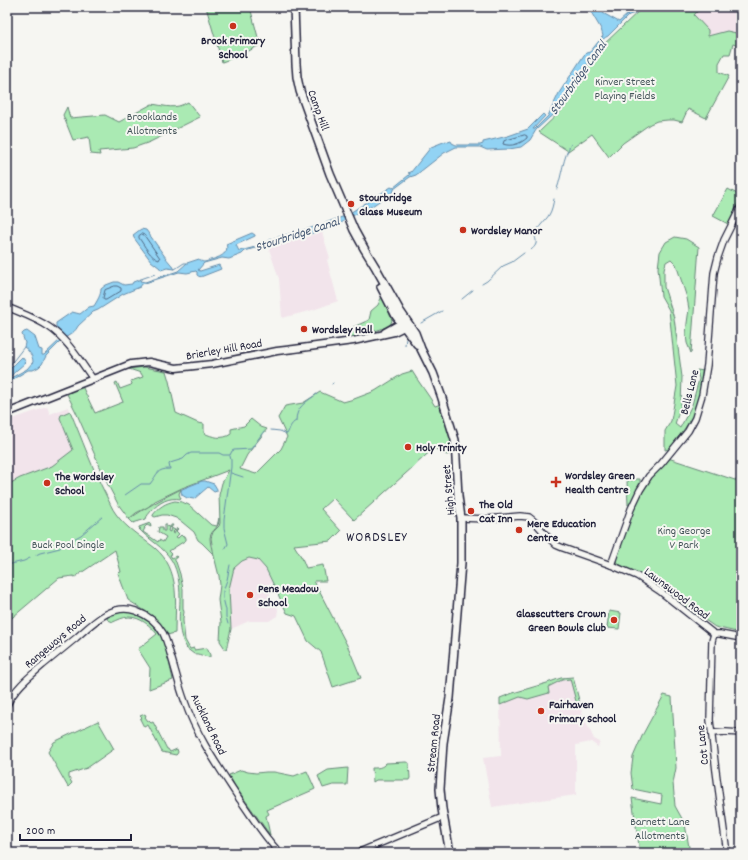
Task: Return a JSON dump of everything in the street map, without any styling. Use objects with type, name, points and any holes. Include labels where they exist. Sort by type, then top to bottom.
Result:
[{"type":"highway","name":"Camp Hill","points":[[294,7],[297,77],[300,91],[347,212]]},
{"type":"highway","name":"High Street","points":[[347,212],[367,255],[400,311],[404,324],[415,333],[433,373],[455,440],[458,496],[461,518],[461,563],[455,635]]},
{"type":"highway","name":"Stream Road","points":[[450,853],[443,817],[440,789],[442,750],[450,698],[455,635]]},
{"type":"main road","name":"Brierley Hill Road","points":[[7,413],[136,363],[149,362],[176,368],[186,368],[277,351],[347,342],[394,332],[404,324]]},
{"type":"street","name":"Bells Lane","points":[[611,565],[631,509],[640,490],[649,476],[661,464],[688,431],[695,418],[702,395],[707,365],[714,273],[724,240],[741,206]]},
{"type":"street","points":[[7,307],[33,318],[57,334],[74,353],[93,379]]},
{"type":"street","name":"Lawnswood Road","points":[[461,518],[487,519],[525,516],[534,521],[547,536],[560,547],[631,572],[661,592],[714,634],[741,638]]},
{"type":"street","name":"Rangeways Road","points":[[7,705],[11,696],[22,684],[69,643],[104,615],[110,612],[127,609]]},
{"type":"street","name":"Auckland Road","points":[[127,609],[135,610],[152,619],[164,634],[185,703],[198,732],[256,824],[266,838],[280,853]]},
{"type":"street","name":"Cot Lane","points":[[714,634],[712,641],[710,720],[719,800],[727,853]]},
{"type":"street","points":[[712,733],[741,733]]},
{"type":"street","points":[[357,853],[443,817]]},
{"type":"shaded area","points":[[641,7],[741,7],[741,34],[727,31],[708,36],[624,26]]},
{"type":"shaded area","points":[[322,232],[330,258],[327,260],[338,301],[313,310],[282,318],[279,279],[268,246],[275,246]]},
{"type":"shaded area","name":"The Wordsley School","points":[[47,407],[50,414],[68,407],[70,411],[61,415],[60,418],[73,450],[7,549],[7,421]]},
{"type":"shaded area","name":"Pens Meadow School","points":[[249,558],[258,560],[266,569],[272,583],[265,586],[278,609],[277,616],[269,621],[249,621],[231,629],[229,589],[234,568],[242,561]]},
{"type":"shaded area","points":[[573,677],[582,713],[594,739],[600,742],[598,747],[591,742],[576,745],[576,795],[492,807],[483,758],[501,756],[500,698],[561,678]]},
{"type":"green space","name":"Brook Primary School","points":[[206,7],[250,7],[260,45],[241,55],[222,62]]},
{"type":"green space","name":"Kinver Street Playing Fields","points":[[643,7],[701,7],[694,15],[708,30],[708,36],[727,31],[741,34],[741,47],[733,44],[730,54],[724,54],[719,63],[719,72],[729,76],[706,118],[688,109],[682,122],[674,120],[657,121],[650,124],[623,143],[609,157],[592,134],[568,151],[539,132],[564,108],[588,65],[602,46]]},
{"type":"green space","name":"Brooklands Allotments","points":[[188,102],[200,117],[150,142],[133,148],[99,151],[100,155],[91,154],[89,137],[73,140],[63,115],[67,107],[70,118],[105,115],[119,122],[152,104],[175,107]]},
{"type":"green space","points":[[728,189],[741,196],[741,198],[728,224],[713,216]]},
{"type":"green space","points":[[675,237],[686,239],[699,247],[691,353],[687,343],[686,334],[689,309],[676,264],[671,259],[666,262],[664,270],[664,287],[674,318],[682,377],[681,405],[675,424],[680,428],[692,405],[699,379],[697,370],[704,371],[700,395],[693,415],[684,430],[669,449],[665,450],[665,431],[671,421],[677,386],[669,310],[661,296],[658,268],[660,252],[666,242]]},
{"type":"green space","points":[[382,296],[392,320],[390,326],[351,339],[349,329],[369,320],[371,311],[378,305]]},
{"type":"green space","points":[[144,367],[166,371],[176,413],[198,423],[204,424],[204,433],[214,437],[225,437],[231,434],[231,429],[244,426],[251,419],[261,427],[267,429],[247,455],[240,469],[256,474],[281,449],[287,437],[278,418],[285,406],[303,403],[320,392],[343,402],[375,391],[402,374],[412,371],[435,406],[441,404],[453,452],[447,455],[434,448],[354,520],[333,498],[321,509],[341,531],[331,541],[294,545],[306,568],[323,565],[326,581],[314,581],[349,649],[361,678],[333,687],[321,652],[308,641],[296,616],[287,613],[266,569],[258,560],[249,558],[242,561],[234,568],[229,589],[231,629],[226,650],[220,641],[221,622],[218,600],[220,585],[211,538],[213,532],[220,523],[219,495],[222,483],[229,470],[182,488],[155,501],[129,519],[118,504],[67,394],[82,386],[95,413],[123,402],[115,383],[117,382],[120,389],[131,385],[131,381],[143,377],[141,373],[129,369]]},
{"type":"green space","name":"Buck Pool Dingle","points":[[70,411],[96,474],[115,512],[129,528],[155,548],[169,566],[173,577],[176,599],[175,633],[167,635],[153,616],[128,600],[118,573],[121,572],[115,550],[75,577],[59,578],[7,622],[7,490],[10,489],[9,484],[20,478],[52,466],[73,450],[60,418],[61,415]]},
{"type":"green space","name":"King George V Park","points":[[668,458],[741,482],[741,633],[715,627],[665,592],[617,563],[615,558],[634,509],[654,475]]},
{"type":"green space","points":[[640,479],[640,482],[631,504],[628,505],[627,481]]},
{"type":"green space","points":[[181,489],[179,494],[181,499],[172,499],[161,503],[151,511],[146,519],[133,523],[129,519],[154,503]]},
{"type":"green space","points":[[175,501],[189,505],[211,525],[217,526],[219,518],[217,527],[210,538],[213,554],[198,540],[194,532],[176,518],[167,515],[153,516],[162,506]]},
{"type":"green space","points":[[150,523],[151,527],[147,525],[143,532],[158,542],[159,540],[163,542],[166,537],[158,532],[159,527],[163,527],[163,531],[165,531],[165,524],[169,527],[168,531],[170,532],[171,525],[173,525],[171,528],[175,530],[172,533],[174,534],[177,528],[178,529],[176,531],[179,534],[176,537],[178,538],[181,535],[183,537],[185,536],[186,538],[186,540],[169,551],[172,554],[170,555],[172,558],[177,557],[175,558],[175,561],[180,574],[183,589],[183,621],[185,640],[190,649],[194,648],[194,650],[207,648],[210,657],[194,654],[186,648],[180,630],[180,588],[174,565],[165,551],[139,529],[141,529],[139,527]]},
{"type":"green space","name":"Glasscutters Crown Green Bowls Club","points":[[609,611],[621,613],[619,629],[607,628]]},
{"type":"green space","points":[[122,612],[135,614],[146,618],[154,625],[160,634],[168,656],[173,680],[149,689],[150,668],[138,649],[157,634],[152,628],[141,620],[133,617],[127,617],[113,622],[107,618],[109,615]]},
{"type":"green space","points":[[573,677],[580,704],[577,705],[570,679],[562,680],[548,687],[549,693],[528,699],[520,697],[500,705],[500,698],[513,693],[561,678]]},
{"type":"green space","name":"Barnett Lane Allotments","points":[[664,695],[672,697],[676,768],[673,783],[675,806],[685,824],[690,853],[640,853],[632,798],[661,804],[662,795],[633,789],[631,773],[633,757],[643,734]]},
{"type":"green space","points":[[145,714],[148,721],[151,723],[153,722],[167,749],[170,752],[177,749],[178,752],[176,755],[162,752],[148,725],[144,727],[140,719],[142,718],[140,716]]},
{"type":"green space","points":[[98,721],[114,749],[87,768],[69,774],[69,778],[72,783],[68,787],[48,752],[54,742]]},
{"type":"green space","points":[[386,763],[409,763],[409,780],[376,780],[373,782],[372,768],[383,766]]},
{"type":"green space","points":[[348,768],[347,785],[333,785],[323,788],[318,776],[328,770]]},
{"type":"green space","points":[[241,770],[256,773],[274,772],[294,776],[307,771],[315,789],[267,810],[269,814],[266,816],[270,835],[235,786],[229,775]]},
{"type":"water","name":"Stourbridge Canal","points":[[583,7],[592,7],[619,22],[628,14],[631,7],[640,7],[635,13],[629,15],[600,42],[595,48],[591,58],[562,108],[536,130],[530,140],[521,147],[487,150],[480,147],[456,147],[444,153],[372,206],[346,219],[338,225],[278,244],[268,244],[245,251],[242,254],[229,259],[222,258],[204,263],[198,270],[200,271],[219,265],[221,269],[200,277],[197,275],[196,271],[187,273],[179,272],[142,284],[140,287],[123,294],[93,312],[46,356],[39,367],[33,370],[28,370],[10,381],[7,385],[7,372],[22,357],[26,362],[9,379],[27,369],[33,362],[28,350],[24,347],[25,343],[22,334],[27,331],[35,337],[39,349],[42,350],[42,355],[44,355],[62,338],[56,327],[56,323],[72,312],[80,314],[89,307],[94,306],[100,296],[101,289],[106,285],[114,282],[124,285],[132,284],[133,282],[141,279],[140,281],[145,282],[178,271],[187,263],[199,259],[202,262],[205,262],[225,253],[227,247],[226,244],[252,233],[255,236],[236,245],[239,251],[260,245],[271,239],[311,228],[345,216],[391,187],[393,188],[409,175],[410,173],[408,173],[411,172],[431,147],[446,141],[451,141],[456,145],[480,145],[483,144],[483,142],[528,129],[543,114],[545,116],[533,129],[535,129],[548,116],[559,93],[584,55],[590,52],[603,36],[601,29],[591,12]]},
{"type":"water","points":[[141,229],[146,230],[175,269],[167,268],[161,270],[151,261],[133,235]]},
{"type":"water","points":[[202,481],[214,484],[217,491],[214,492],[208,487],[194,499],[187,498],[182,495],[182,489]]},
{"type":"waterway","points":[[557,189],[566,155],[571,144]]},
{"type":"waterway","points":[[531,250],[536,245],[535,235],[549,215],[554,199]]},
{"type":"waterway","points":[[482,284],[503,266],[512,262],[524,253]]},
{"type":"waterway","points":[[175,269],[184,263],[187,263]]},
{"type":"waterway","points":[[141,279],[155,274]]},
{"type":"waterway","points":[[462,299],[473,290]]},
{"type":"waterway","points":[[421,323],[442,311]]},
{"type":"waterway","points":[[405,345],[406,338]]},
{"type":"waterway","points":[[7,369],[24,347]]},
{"type":"waterway","points":[[271,430],[280,431],[287,434],[291,425],[296,421],[296,416],[300,408],[317,394]]},
{"type":"waterway","points":[[125,495],[141,484],[150,484],[160,471],[170,469],[170,463],[183,459],[191,453],[219,453],[223,455],[230,455],[234,450],[251,449],[264,431]]},
{"type":"waterway","points":[[225,549],[228,544],[224,528],[224,520],[231,467],[230,456]]},
{"type":"waterway","points":[[231,473],[243,477]]},
{"type":"waterway","points":[[36,555],[60,548],[64,544],[81,535],[102,517]]},
{"type":"waterway","points":[[7,565],[30,558]]},
{"type":"waterway","points":[[228,624],[223,591],[230,565]]},
{"type":"place","name":"Brook Primary School","points":[[233,26]]},
{"type":"place","name":"Stourbridge Glass Museum","points":[[351,204]]},
{"type":"place","name":"Wordsley Manor","points":[[463,230]]},
{"type":"place","name":"Wordsley Hall","points":[[304,329]]},
{"type":"place","name":"Holy Trinity","points":[[408,447]]},
{"type":"place","name":"Wordsley Green Health Centre","points":[[556,482]]},
{"type":"place","name":"The Wordsley School","points":[[47,483]]},
{"type":"place","name":"The Old Cat Inn","points":[[471,511]]},
{"type":"place","name":"Mere Education Centre","points":[[519,530]]},
{"type":"place","name":"Pens Meadow School","points":[[250,595]]},
{"type":"place","name":"Glasscutters Crown Green Bowls Club","points":[[614,620]]},
{"type":"place","name":"Fairhaven Primary School","points":[[541,711]]},
{"type":"district","name":"WORDSLEY","points":[[377,536]]}]
